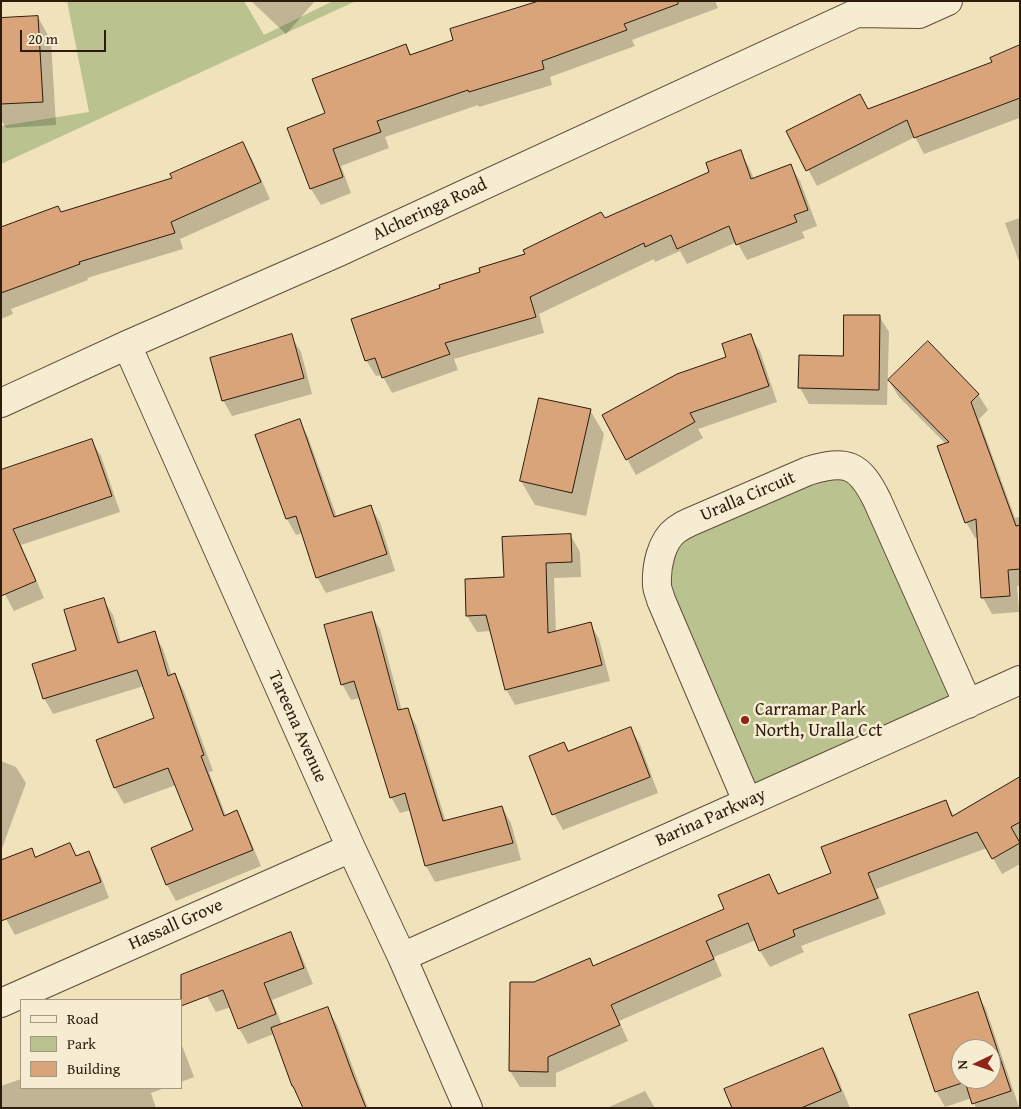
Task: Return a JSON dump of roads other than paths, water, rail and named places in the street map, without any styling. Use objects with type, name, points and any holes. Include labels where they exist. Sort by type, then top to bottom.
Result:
[{"type":"street","name":"Alcheringa Road","points":[[1,403],[127,345],[339,252],[862,7],[919,14],[948,1]]},
{"type":"street","name":"Tareena Avenue","points":[[127,345],[350,848],[402,957],[468,1108]]},
{"type":"street","name":"Uralla Circuit","points":[[747,801],[657,587],[657,571],[667,540],[675,530],[690,522],[808,471],[843,465],[854,469],[869,484],[877,500],[968,704]]},
{"type":"street","name":"Barina Parkway","points":[[402,957],[1020,680]]},
{"type":"street","name":"Hassall Grove","points":[[1,1003],[350,848]]},
{"type":"place","name":"Carramar Park North, Uralla Cct","points":[[745,720]]}]
